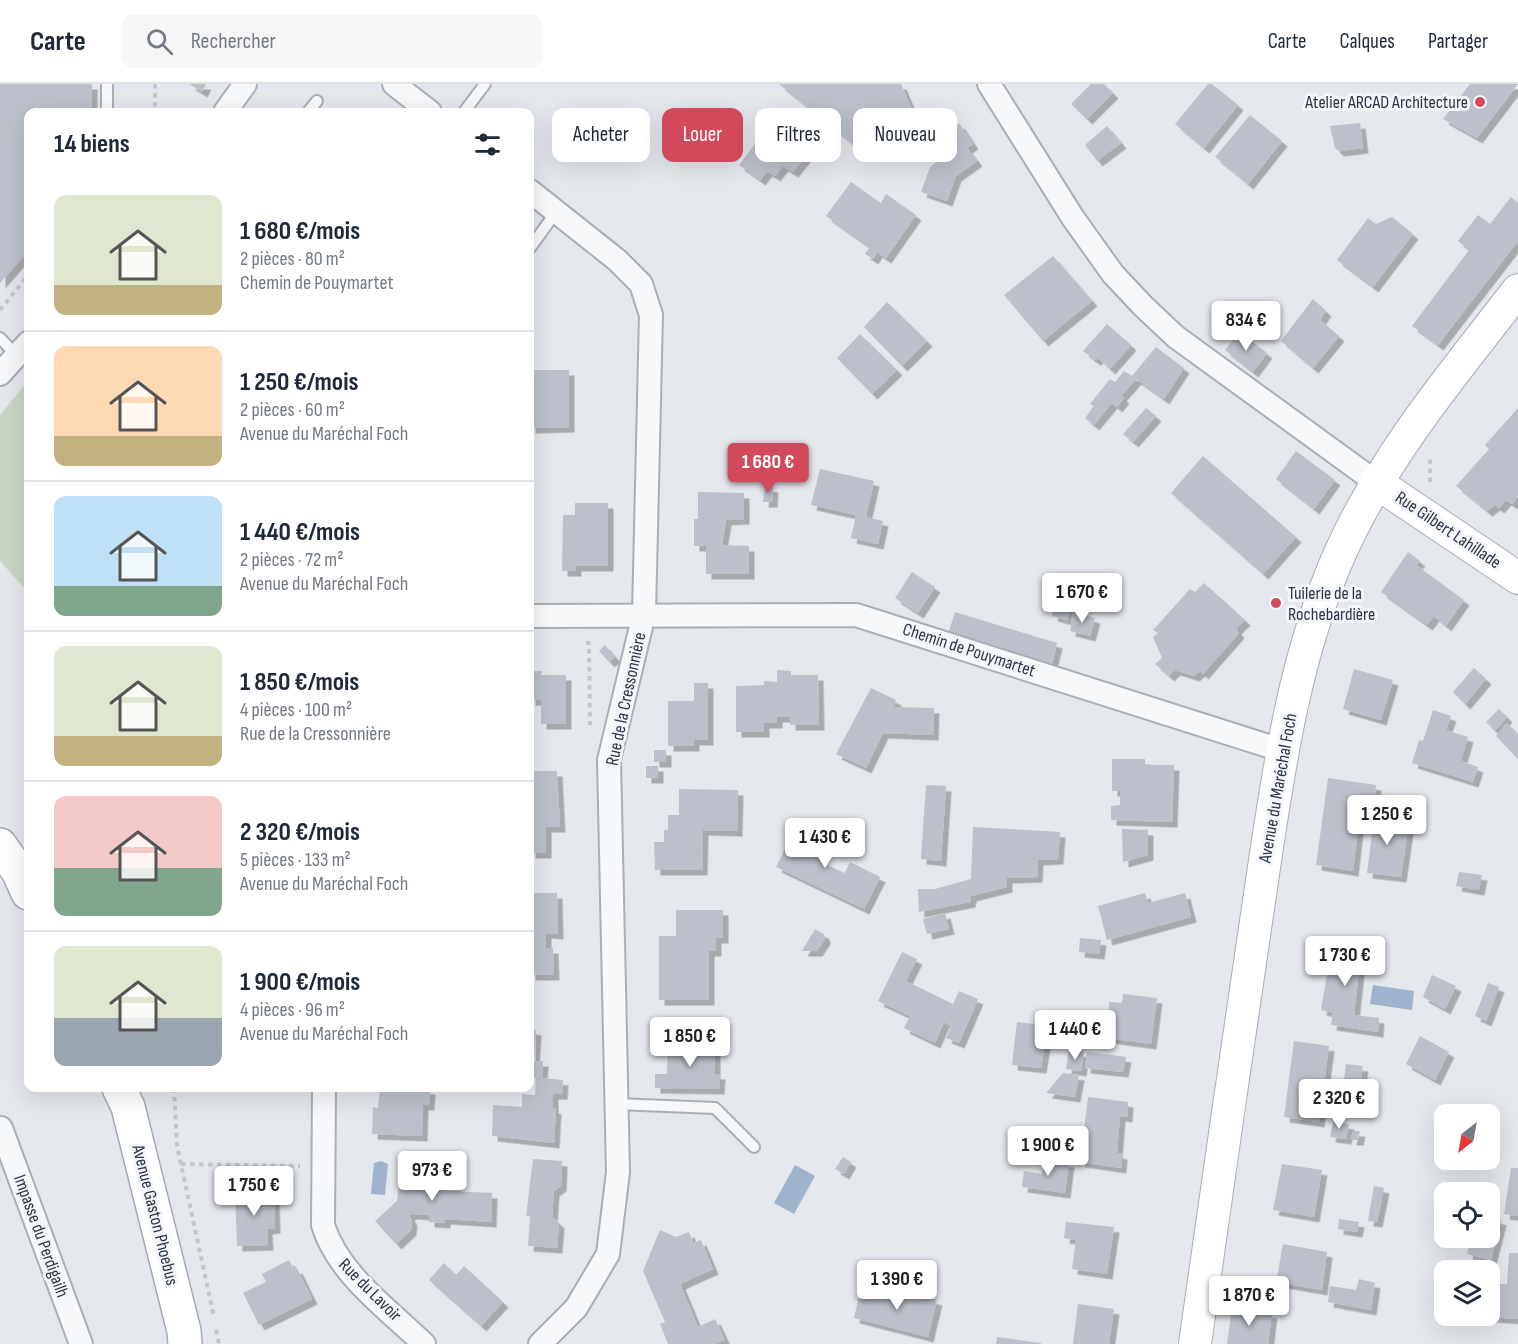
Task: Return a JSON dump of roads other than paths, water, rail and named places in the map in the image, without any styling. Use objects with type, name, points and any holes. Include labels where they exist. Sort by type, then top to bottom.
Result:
[{"type":"main road","name":"Avenue du Maréchal Foch","points":[[1195,1344],[1256,920],[1284,752],[1300,674],[1316,614],[1342,548],[1377,483],[1412,427],[1518,290]]},
{"type":"main road","name":"Rue Gilbert Lahillade","points":[[1377,483],[1518,578]]},
{"type":"main road","points":[[0,845],[24,884]]},
{"type":"main road","name":"Avenue Gaston Phoebus","points":[[121,1092],[128,1107],[184,1331],[184,1344]]},
{"type":"street","points":[[228,108],[245,84]]},
{"type":"street","points":[[394,84],[425,108]]},
{"type":"street","points":[[989,84],[1073,218],[1113,274],[1143,306],[1176,338],[1377,483]]},
{"type":"street","name":"Rue de la Cressonnière","points":[[534,194],[617,260],[641,284],[651,315],[644,614],[609,760],[618,1172],[608,1254],[576,1308],[540,1344]]},
{"type":"street","points":[[0,374],[23,349]]},
{"type":"street","points":[[534,616],[644,614]]},
{"type":"street","name":"Chemin de Pouymartet","points":[[644,614],[856,615],[1284,752]]},
{"type":"street","name":"Rue du Lavoir","points":[[324,1092],[323,1225],[329,1246],[343,1265],[424,1344]]},
{"type":"street","name":"Impasse du Perdigailh","points":[[2,1128],[81,1344]]},
{"type":"lane","points":[[107,84],[107,108]]},
{"type":"lane","points":[[467,108],[485,84]]},
{"type":"lane","points":[[311,108],[317,101]]},
{"type":"lane","points":[[534,242],[556,212]]},
{"type":"lane","points":[[0,338],[23,349]]},
{"type":"lane","points":[[617,1104],[715,1108],[754,1147]]},
{"type":"water","points":[[1373,985],[1414,991],[1412,1010],[1370,1004]]},
{"type":"water","points":[[381,1161],[388,1164],[385,1195],[371,1194],[374,1163]]},
{"type":"water","points":[[795,1165],[815,1176],[794,1214],[774,1203]]},
{"type":"place","name":"Atelier ARCAD Architecture","points":[[1480,102]]},
{"type":"place","name":"Tuilerie de la Rochebardière","points":[[1276,603]]}]
